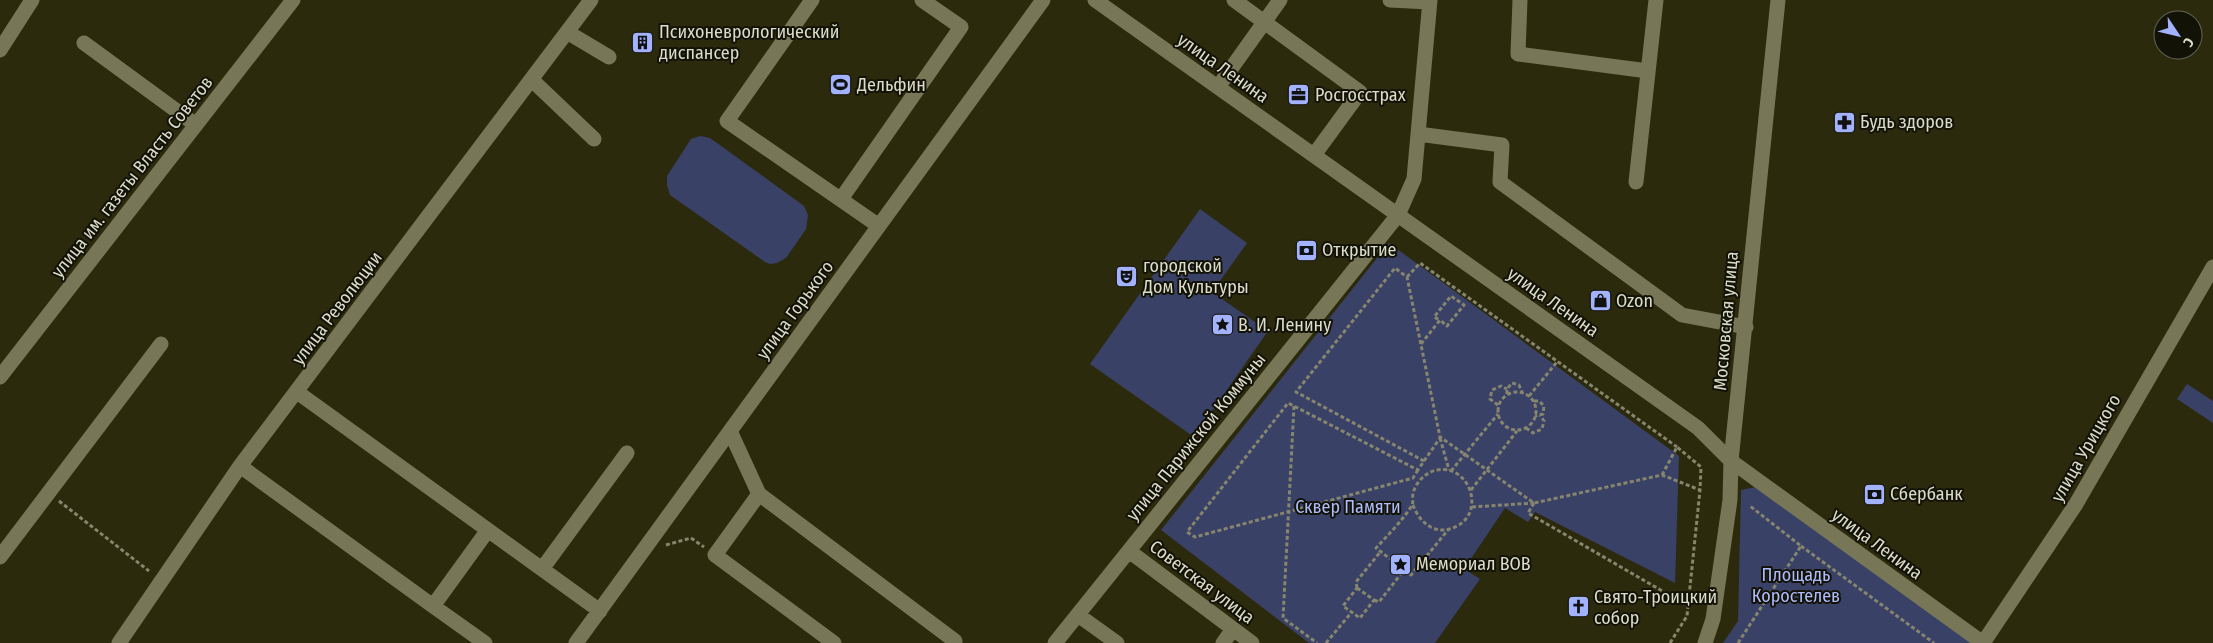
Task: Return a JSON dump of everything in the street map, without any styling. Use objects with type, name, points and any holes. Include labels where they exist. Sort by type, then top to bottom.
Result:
[{"type":"street","points":[[0,50],[32,0]]},
{"type":"street","name":"улица им. газеты Власть Советов","points":[[0,377],[293,0]]},
{"type":"street","name":"улица Революции","points":[[119,643],[240,466],[591,0]]},
{"type":"street","points":[[812,0],[727,121],[879,226]]},
{"type":"street","points":[[841,199],[961,28],[922,0]]},
{"type":"street","name":"улица Горького","points":[[576,643],[1043,0]]},
{"type":"street","name":"улица Ленина","points":[[1095,0],[1698,428],[1731,461],[1983,643]]},
{"type":"street","points":[[1234,0],[1360,92],[1314,155]]},
{"type":"street","points":[[1218,87],[1280,0]]},
{"type":"street","points":[[1390,0],[1430,1]]},
{"type":"street","points":[[1520,0],[1518,54],[1648,71]]},
{"type":"street","points":[[1636,182],[1656,0]]},
{"type":"street","name":"Московская улица","points":[[1705,643],[1713,619],[1730,500],[1731,461],[1778,0]]},
{"type":"street","name":"улица Парижской Коммуны","points":[[1055,643],[1398,215],[1414,179],[1430,1]]},
{"type":"street","points":[[567,32],[609,57]]},
{"type":"street","points":[[84,43],[196,125]]},
{"type":"street","points":[[532,80],[594,139]]},
{"type":"street","points":[[1418,134],[1502,145],[1500,182],[1682,315],[1746,327]]},
{"type":"street","name":"улица Урицкого","points":[[1983,643],[2076,504],[2213,267]]},
{"type":"street","points":[[0,557],[161,344]]},
{"type":"street","points":[[297,392],[600,611]]},
{"type":"street","points":[[730,432],[759,494],[955,641],[953,643]]},
{"type":"street","points":[[542,569],[627,453]]},
{"type":"street","points":[[240,466],[485,643]]},
{"type":"street","points":[[759,494],[715,555],[834,643]]},
{"type":"street","points":[[433,606],[488,530]]},
{"type":"street","name":"Советская улица","points":[[1129,551],[1252,643]]},
{"type":"street","points":[[1078,614],[1117,643]]},
{"type":"street","points":[[1223,643],[1233,629]]},
{"type":"path","points":[[1407,277],[1420,263],[1677,447],[1701,467],[1687,616],[1670,643]]},
{"type":"path","points":[[1424,461],[1296,392],[1395,268],[1407,277],[1440,437],[1450,471]]},
{"type":"path","points":[[1451,296],[1464,305],[1447,326],[1440,320],[1434,317],[1451,296]]},
{"type":"path","points":[[1421,344],[1440,320]]},
{"type":"path","points":[[1529,396],[1557,362]]},
{"type":"path","points":[[1522,392],[1521,387],[1517,383],[1510,384],[1507,388],[1507,394],[1498,405],[1498,414],[1504,426],[1518,430],[1526,428],[1535,416],[1534,401]]},
{"type":"path","points":[[1498,405],[1490,399],[1492,390],[1501,386],[1507,388]]},
{"type":"path","points":[[1507,394],[1522,392],[1534,401],[1539,401],[1543,404],[1544,412],[1535,416]]},
{"type":"path","points":[[1418,470],[1288,403],[1187,532],[1195,537],[1413,478],[1440,437]]},
{"type":"path","points":[[1294,406],[1283,618],[1317,643]]},
{"type":"path","points":[[1450,471],[1498,414]]},
{"type":"path","points":[[1526,428],[1534,433],[1542,429],[1544,420],[1540,415]]},
{"type":"path","points":[[1470,490],[1518,430]]},
{"type":"path","points":[[1440,437],[1534,503]]},
{"type":"path","points":[[1662,476],[1677,447]]},
{"type":"path","points":[[1438,470],[1450,471],[1460,475],[1468,484],[1472,507],[1467,517],[1459,526],[1448,530],[1436,530],[1425,525],[1417,516],[1413,505],[1413,493],[1418,482],[1426,474],[1438,470]]},
{"type":"path","points":[[1472,507],[1534,503],[1662,476],[1700,490]]},
{"type":"path","points":[[1413,478],[1418,482]]},
{"type":"path","points":[[48,493],[162,581]]},
{"type":"path","points":[[1534,503],[1528,513],[1688,606]]},
{"type":"path","points":[[1413,505],[1376,548],[1404,570],[1411,575],[1448,530]]},
{"type":"path","points":[[1750,506],[1801,546],[1934,643]]},
{"type":"path","points":[[642,552],[691,538],[715,555]]},
{"type":"path","points":[[1738,643],[1801,546]]},
{"type":"path","points":[[1381,551],[1356,582],[1357,588],[1380,602],[1404,570]]},
{"type":"path","points":[[1357,588],[1343,606],[1351,613],[1360,618],[1374,600]]},
{"type":"path","points":[[1326,643],[1351,613]]},
{"type":"green space","points":[[700,136],[710,138],[804,206],[808,215],[806,229],[786,258],[777,263],[770,264],[765,262],[670,195],[667,176],[691,139]]},
{"type":"green space","points":[[1200,209],[1247,243],[1212,292],[1268,331],[1194,437],[1090,364]]},
{"type":"green space","name":"Сквер Памяти","points":[[1389,243],[1679,456],[1675,583],[1535,512],[1528,522],[1505,508],[1464,569],[1480,579],[1435,643],[1309,643],[1161,530]]},
{"type":"green space","points":[[2187,384],[2213,401],[2213,423],[2177,399]]},
{"type":"green space","name":"Площадь Коростелев","points":[[1756,487],[1973,643],[1723,643],[1738,621],[1741,490]]},
{"type":"place","name":"Психоневрологический диспансер","points":[[643,42]]},
{"type":"place","name":"Дельфин","points":[[841,85]]},
{"type":"place","name":"Росгосстрах","points":[[1299,95]]},
{"type":"place","name":"Будь здоров","points":[[1844,122]]},
{"type":"place","name":"Открытие","points":[[1306,250]]},
{"type":"place","name":"городской Дом Культуры","points":[[1127,276]]},
{"type":"place","name":"Ozon","points":[[1600,301]]},
{"type":"place","name":"В. И. Ленину","points":[[1222,325]]},
{"type":"place","name":"Сбербанк","points":[[1874,494]]},
{"type":"place","name":"Мемориал ВОВ","points":[[1400,564]]},
{"type":"place","name":"Свято-Троицкий собор","points":[[1578,607]]}]
